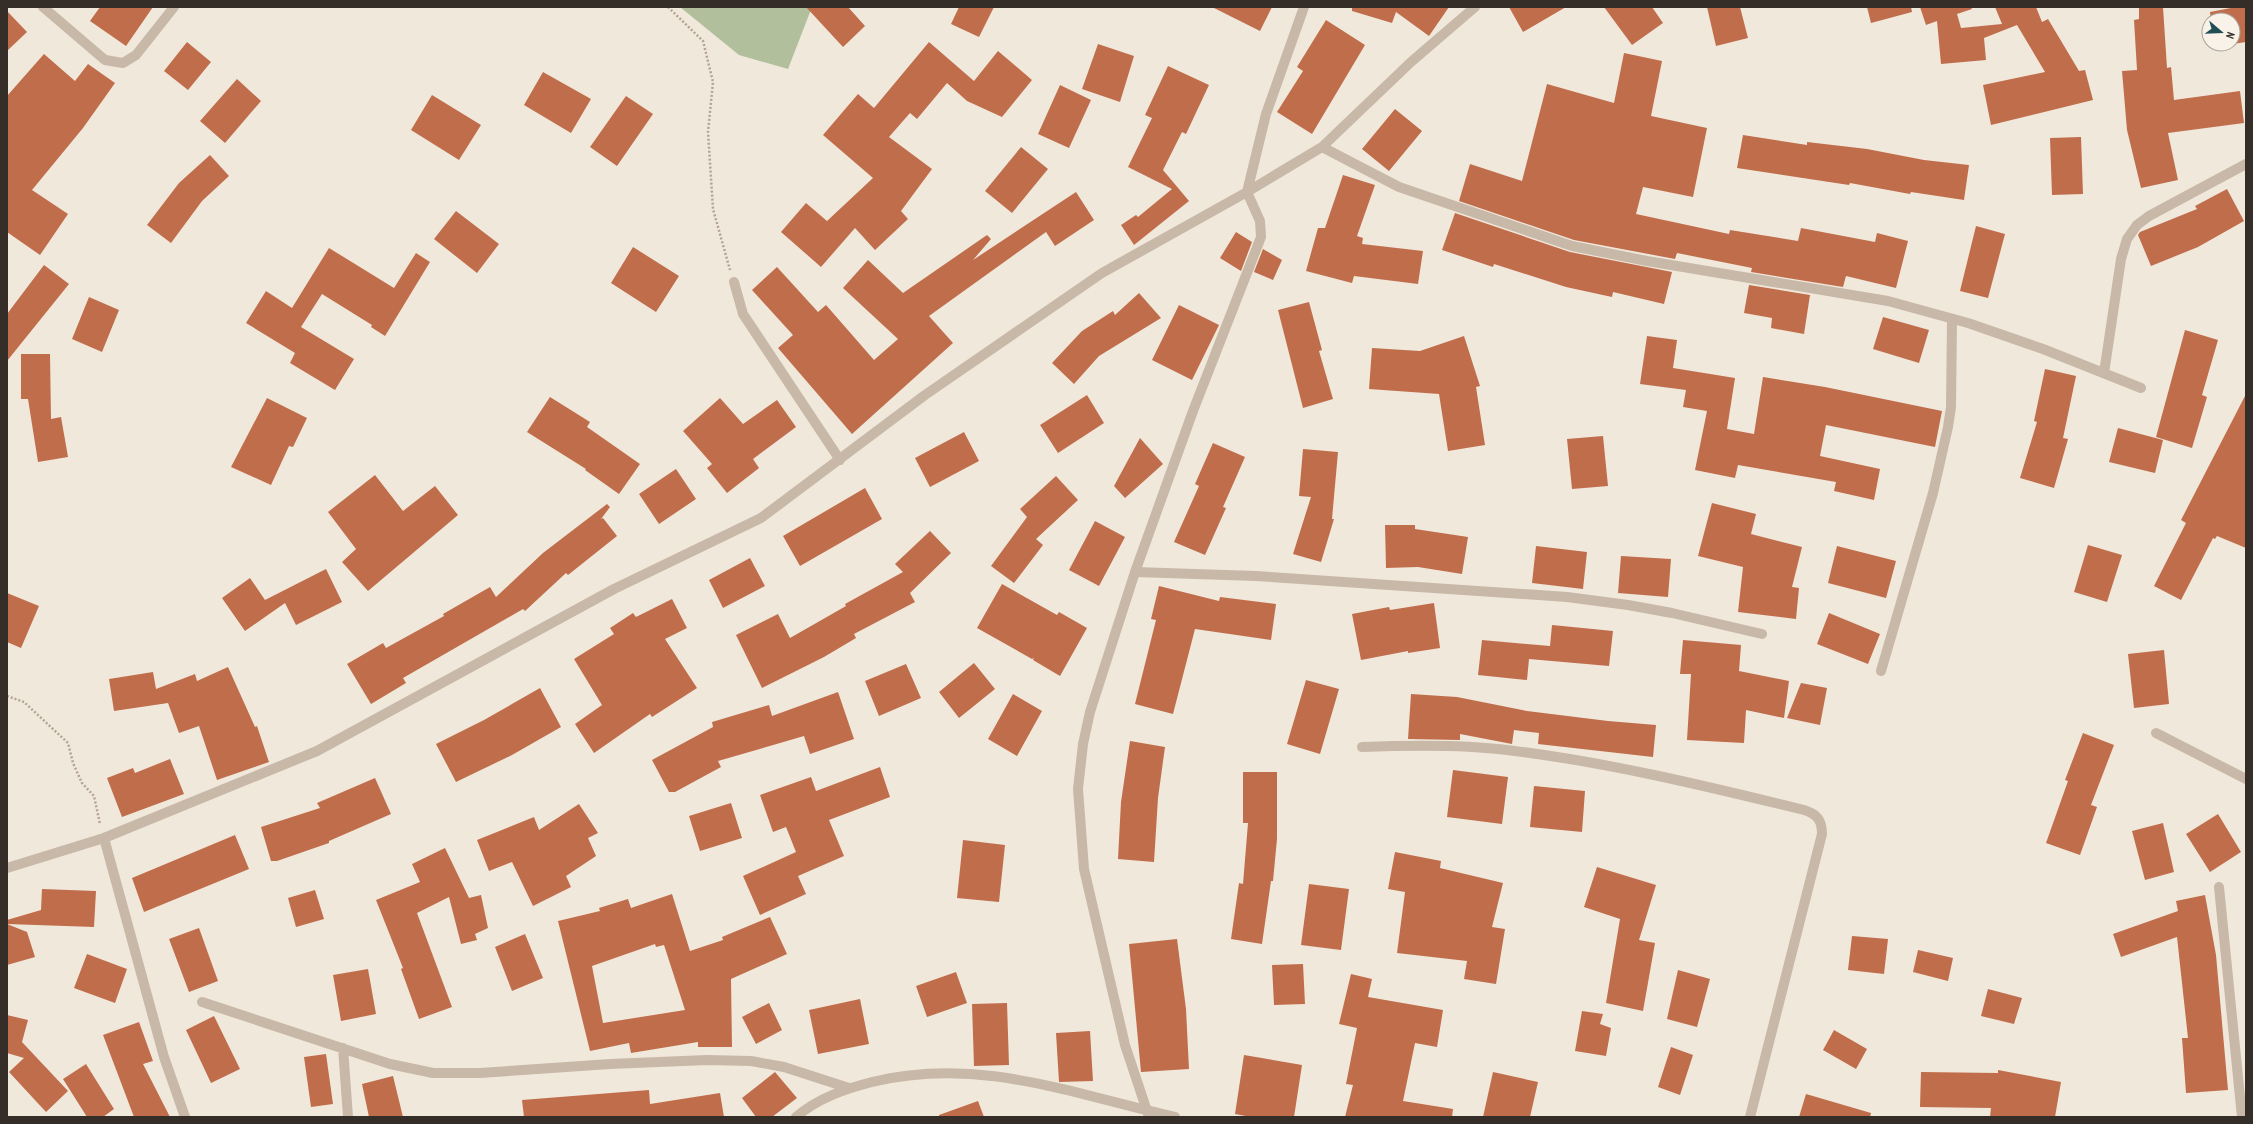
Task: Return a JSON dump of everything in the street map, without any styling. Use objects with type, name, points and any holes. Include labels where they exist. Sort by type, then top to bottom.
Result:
[{"type":"street","points":[[44,7],[105,60],[123,63],[136,55],[174,7]]},
{"type":"street","points":[[1148,1114],[1125,1045],[1084,869],[1078,789],[1083,744],[1090,712],[1135,572],[1193,411],[1261,237],[1260,221],[1247,192],[1268,107],[1304,7]]},
{"type":"street","points":[[7,868],[104,838],[317,751],[614,589],[761,518],[925,395],[1102,273],[1247,192],[1322,147],[1411,62],[1475,7]]},
{"type":"street","points":[[1322,147],[1399,187],[1572,246],[1647,261],[1888,301],[1952,319],[2043,348],[2141,388]]},
{"type":"street","points":[[2104,373],[2121,259],[2127,239],[2137,225],[2149,216],[2246,164]]},
{"type":"street","points":[[734,282],[743,314],[840,460]]},
{"type":"street","points":[[1881,671],[1933,493],[1948,427],[1951,407],[1952,319]]},
{"type":"street","points":[[1135,572],[1256,576],[1567,597],[1658,610],[1762,634]]},
{"type":"street","points":[[2156,733],[2246,779]]},
{"type":"street","points":[[1362,747],[1448,746],[1506,750],[1570,759],[1714,788],[1804,810],[1813,813],[1819,818],[1822,834],[1750,1117]]},
{"type":"street","points":[[104,838],[164,1057],[185,1117]]},
{"type":"street","points":[[2219,887],[2242,1117]]},
{"type":"street","points":[[202,1002],[390,1064],[433,1072],[480,1074],[610,1064],[707,1060],[751,1062],[784,1067],[849,1088]]},
{"type":"street","points":[[343,1048],[348,1117]]},
{"type":"street","points":[[796,1117],[810,1105],[849,1088],[907,1075],[938,1072],[1026,1080],[1148,1114],[1175,1117]]},
{"type":"path","points":[[668,7],[702,42],[713,82],[708,132],[713,209],[734,282]]},
{"type":"path","points":[[7,696],[24,702],[68,743],[73,763],[82,783],[94,796],[104,838]]},
{"type":"green space","points":[[680,7],[812,7],[788,69],[739,55]]},
{"type":"building","points":[[100,7],[153,7],[126,46],[90,21]]},
{"type":"building","points":[[806,7],[848,7],[865,26],[843,47]]},
{"type":"building","points":[[959,7],[994,7],[979,37],[951,24]]},
{"type":"building","points":[[1212,7],[1272,7],[1260,31]]},
{"type":"building","points":[[1352,7],[1449,7],[1429,36],[1396,12],[1392,23],[1352,11]]},
{"type":"building","points":[[1509,7],[1566,7],[1523,32]]},
{"type":"building","points":[[1604,7],[1652,7],[1663,23],[1632,45]]},
{"type":"building","points":[[1707,7],[1740,7],[1748,38],[1716,46]]},
{"type":"building","points":[[1867,7],[1911,7],[1912,12],[1871,23]]},
{"type":"building","points":[[1920,7],[1971,7],[1972,9],[1957,14],[1961,28],[2002,24],[1995,7],[2036,7],[2042,22],[2048,19],[2079,71],[2085,70],[2093,100],[1991,125],[1983,85],[2045,72],[2017,25],[1984,38],[1986,60],[1941,64],[1937,21],[1926,25]]},
{"type":"building","points":[[2139,7],[2163,7],[2167,68],[2171,67],[2174,100],[2240,91],[2244,123],[2168,133],[2178,180],[2141,188],[2127,130],[2122,71],[2137,70],[2134,20],[2139,19]]},
{"type":"building","points":[[2236,7],[2246,7],[2246,42],[2241,43],[2241,12],[2210,12]]},
{"type":"building","points":[[7,11],[27,32],[7,51]]},
{"type":"building","points":[[1326,20],[1365,45],[1312,134],[1277,112],[1303,71],[1297,67]]},
{"type":"building","points":[[187,42],[211,62],[188,90],[164,71]]},
{"type":"building","points":[[929,42],[974,81],[998,51],[1032,80],[1002,117],[967,101],[947,83],[917,119],[910,113],[889,137],[932,169],[901,211],[908,219],[875,250],[855,228],[821,267],[781,232],[806,203],[827,221],[873,178],[823,135],[858,94],[874,108]]},
{"type":"building","points":[[1098,44],[1134,56],[1120,102],[1082,89]]},
{"type":"building","points":[[1624,53],[1662,61],[1651,116],[1707,128],[1693,197],[1643,187],[1636,214],[1729,234],[1730,230],[1798,241],[1801,228],[1875,242],[1877,233],[1908,241],[1896,288],[1846,276],[1843,287],[1751,272],[1752,268],[1677,253],[1675,259],[1574,240],[1459,201],[1470,164],[1522,181],[1547,84],[1614,103]]},
{"type":"building","points":[[44,54],[75,81],[88,64],[115,83],[83,128],[32,190],[68,214],[40,255],[7,232],[7,96]]},
{"type":"building","points":[[1168,66],[1209,85],[1186,134],[1182,132],[1163,170],[1189,201],[1134,245],[1121,225],[1136,215],[1138,217],[1172,189],[1128,167],[1152,118],[1145,115]]},
{"type":"building","points":[[543,72],[591,99],[571,133],[524,105]]},
{"type":"building","points":[[237,79],[261,101],[225,143],[200,121]]},
{"type":"building","points":[[1060,85],[1091,100],[1069,148],[1038,134]]},
{"type":"building","points":[[432,95],[481,125],[459,160],[411,130]]},
{"type":"building","points":[[626,96],[653,114],[617,166],[590,147]]},
{"type":"building","points":[[1395,109],[1422,131],[1389,171],[1362,149]]},
{"type":"building","points":[[1743,135],[1807,145],[1807,142],[1867,149],[1924,160],[1969,165],[1964,200],[1911,192],[1910,194],[1850,183],[1849,185],[1737,168]]},
{"type":"building","points":[[2081,137],[2083,194],[2052,195],[2050,138]]},
{"type":"building","points":[[1021,147],[1048,169],[1012,213],[985,191]]},
{"type":"building","points":[[210,155],[229,176],[202,201],[171,243],[147,225],[179,183]]},
{"type":"building","points":[[1343,175],[1375,185],[1357,236],[1363,238],[1362,244],[1423,251],[1418,284],[1354,276],[1352,283],[1306,271],[1318,228],[1325,228]]},
{"type":"building","points":[[2227,189],[2244,221],[2198,247],[2151,266],[2138,235],[2140,232],[2197,209],[2195,206]]},
{"type":"building","points":[[1076,192],[1094,220],[1055,246],[1046,232],[929,316],[953,343],[852,434],[778,348],[793,335],[752,290],[777,267],[818,312],[826,305],[874,360],[898,339],[843,288],[868,260],[903,293],[987,235],[991,239],[973,260]]},
{"type":"building","points":[[456,211],[499,244],[477,273],[434,239]]},
{"type":"building","points":[[1455,213],[1570,252],[1672,272],[1664,304],[1613,292],[1612,297],[1566,287],[1494,264],[1493,267],[1442,250]]},
{"type":"building","points":[[1976,226],[2005,234],[1988,298],[1960,291]]},
{"type":"building","points":[[1236,232],[1252,242],[1241,271],[1220,258]]},
{"type":"building","points":[[633,247],[679,276],[656,312],[611,283]]},
{"type":"building","points":[[329,248],[394,288],[416,253],[430,262],[385,336],[371,327],[372,325],[322,294],[301,327],[354,359],[335,390],[290,363],[295,353],[246,323],[266,291],[292,308]]},
{"type":"building","points":[[1263,249],[1282,260],[1273,280],[1254,272]]},
{"type":"building","points":[[44,265],[69,284],[7,361],[7,314]]},
{"type":"building","points":[[1749,285],[1810,295],[1804,334],[1771,328],[1772,318],[1744,313]]},
{"type":"building","points":[[1139,293],[1161,318],[1099,356],[1074,384],[1052,363],[1082,331],[1113,311],[1115,315]]},
{"type":"building","points":[[89,297],[119,310],[102,352],[72,339]]},
{"type":"building","points":[[1309,302],[1322,350],[1319,351],[1333,399],[1303,408],[1278,310]]},
{"type":"building","points":[[1179,305],[1219,325],[1192,380],[1152,360]]},
{"type":"building","points":[[1883,317],[1929,330],[1919,363],[1873,349]]},
{"type":"building","points":[[2185,330],[2218,340],[2202,395],[2207,397],[2192,448],[2156,437]]},
{"type":"building","points":[[1464,336],[1480,386],[1476,387],[1485,445],[1448,451],[1439,394],[1369,389],[1372,348],[1420,351]]},
{"type":"building","points":[[1647,336],[1677,340],[1673,368],[1735,378],[1727,429],[1754,434],[1763,377],[1825,387],[1942,411],[1935,447],[1826,425],[1820,456],[1880,469],[1874,500],[1834,491],[1836,482],[1738,465],[1735,478],[1695,470],[1707,411],[1683,407],[1686,390],[1640,384]]},
{"type":"building","points":[[21,354],[50,354],[51,419],[61,417],[68,457],[38,462],[28,399],[21,399]]},
{"type":"building","points":[[2045,369],[2076,376],[2063,438],[2068,439],[2054,488],[2020,478],[2037,422],[2034,421]]},
{"type":"building","points":[[2246,394],[2246,548],[2217,536],[2215,539],[2213,538],[2181,600],[2154,586],[2186,523],[2181,520]]},
{"type":"building","points":[[1087,395],[1104,423],[1058,453],[1040,425]]},
{"type":"building","points":[[550,397],[590,422],[587,427],[640,464],[619,494],[585,470],[586,469],[527,432]]},
{"type":"building","points":[[267,398],[307,418],[293,447],[289,446],[271,485],[231,467]]},
{"type":"building","points":[[720,398],[743,424],[777,400],[796,427],[753,459],[759,468],[727,493],[707,468],[712,464],[683,431]]},
{"type":"building","points":[[2118,428],[2163,440],[2155,473],[2109,462]]},
{"type":"building","points":[[964,432],[979,461],[930,487],[915,458]]},
{"type":"building","points":[[1603,436],[1608,486],[1572,489],[1567,439]]},
{"type":"building","points":[[1140,438],[1163,464],[1125,498],[1114,486]]},
{"type":"building","points":[[1213,443],[1245,457],[1223,507],[1226,508],[1205,555],[1174,542],[1199,486],[1195,484]]},
{"type":"building","points":[[1303,449],[1338,452],[1332,519],[1334,519],[1321,562],[1293,554],[1311,497],[1299,496]]},
{"type":"building","points":[[676,469],[696,499],[659,524],[639,494]]},
{"type":"building","points":[[375,475],[403,511],[435,486],[458,515],[368,591],[342,562],[356,549],[328,512]]},
{"type":"building","points":[[1056,476],[1078,500],[1036,539],[1043,545],[1014,583],[991,566],[1027,517],[1020,509]]},
{"type":"building","points":[[865,488],[882,519],[800,566],[783,536]]},
{"type":"building","points":[[1712,503],[1756,514],[1751,534],[1802,547],[1792,587],[1799,588],[1796,619],[1738,612],[1743,567],[1698,556]]},
{"type":"building","points":[[607,504],[610,507],[601,519],[603,518],[617,536],[568,575],[566,573],[525,611],[523,609],[403,678],[406,683],[371,704],[347,664],[383,643],[386,648],[444,616],[443,614],[490,587],[496,597],[543,553]]},
{"type":"building","points":[[1095,521],[1125,537],[1099,586],[1069,570]]},
{"type":"building","points":[[1385,525],[1415,525],[1415,529],[1468,537],[1462,574],[1418,567],[1386,568]]},
{"type":"building","points":[[930,531],[951,553],[910,593],[915,602],[854,634],[856,638],[824,657],[762,688],[736,635],[778,614],[790,638],[846,606],[845,604],[903,572],[895,564]]},
{"type":"building","points":[[2088,545],[2122,555],[2107,602],[2074,592]]},
{"type":"building","points":[[1536,546],[1587,552],[1583,589],[1532,583]]},
{"type":"building","points":[[1837,546],[1896,561],[1886,598],[1828,583]]},
{"type":"building","points":[[1621,556],[1671,559],[1668,597],[1618,593]]},
{"type":"building","points":[[750,558],[765,586],[723,608],[709,580]]},
{"type":"building","points":[[326,569],[342,602],[296,625],[285,603],[245,631],[222,598],[250,578],[265,600]]},
{"type":"building","points":[[1002,584],[1057,615],[1059,612],[1087,628],[1060,676],[1033,660],[1034,658],[1032,659],[977,628]]},
{"type":"building","points":[[1159,586],[1219,601],[1220,597],[1276,604],[1271,640],[1195,629],[1173,714],[1135,704],[1156,620],[1151,619]]},
{"type":"building","points":[[7,593],[39,606],[21,648],[7,642]]},
{"type":"building","points":[[672,599],[687,628],[665,639],[697,688],[652,717],[650,714],[594,753],[575,724],[602,705],[574,659],[614,634],[610,628],[633,613],[636,617]]},
{"type":"building","points":[[1434,603],[1440,648],[1408,653],[1408,651],[1361,660],[1352,614],[1389,607],[1390,610]]},
{"type":"building","points":[[1829,613],[1880,634],[1868,664],[1817,644]]},
{"type":"building","points":[[1552,625],[1613,631],[1609,666],[1529,659],[1527,680],[1478,675],[1482,640],[1550,646]]},
{"type":"building","points":[[1683,640],[1741,645],[1739,671],[1789,681],[1784,718],[1746,710],[1744,743],[1687,740],[1691,674],[1680,674]]},
{"type":"building","points":[[2164,650],[2169,704],[2134,708],[2128,654]]},
{"type":"building","points":[[974,663],[995,689],[959,718],[939,692]]},
{"type":"building","points":[[906,664],[921,698],[879,716],[865,681]]},
{"type":"building","points":[[228,667],[255,727],[257,726],[269,762],[217,780],[199,726],[179,733],[168,703],[114,711],[109,679],[153,672],[156,689],[195,674],[197,681]]},
{"type":"building","points":[[1306,680],[1339,689],[1320,754],[1287,744]]},
{"type":"building","points":[[1801,683],[1827,688],[1820,725],[1787,718]]},
{"type":"building","points":[[540,688],[561,727],[512,755],[456,782],[436,744],[484,720]]},
{"type":"building","points":[[838,692],[854,739],[810,754],[804,736],[718,761],[721,767],[675,792],[669,792],[652,760],[713,727],[712,722],[769,705],[772,716]]},
{"type":"building","points":[[1013,694],[1042,711],[1017,756],[988,739]]},
{"type":"building","points":[[1411,694],[1457,697],[1527,711],[1608,721],[1656,725],[1653,757],[1538,744],[1539,733],[1514,730],[1512,744],[1460,734],[1460,740],[1408,739]]},
{"type":"building","points":[[2083,733],[2114,745],[2091,805],[2097,807],[2080,855],[2046,843],[2068,781],[2065,780]]},
{"type":"building","points":[[1130,741],[1165,747],[1158,798],[1154,862],[1118,859],[1121,802]]},
{"type":"building","points":[[170,759],[184,794],[122,817],[107,778],[133,768],[135,773]]},
{"type":"building","points":[[880,767],[890,797],[829,820],[844,856],[798,876],[806,894],[760,915],[743,876],[796,852],[786,827],[773,832],[760,795],[811,777],[816,791]]},
{"type":"building","points":[[1453,770],[1508,777],[1502,824],[1447,817]]},
{"type":"building","points":[[1243,772],[1277,772],[1277,839],[1273,881],[1271,881],[1262,944],[1231,939],[1239,883],[1243,884],[1248,823],[1243,823]]},
{"type":"building","points":[[375,778],[391,814],[329,841],[329,843],[277,861],[271,861],[261,827],[320,808],[317,803]]},
{"type":"building","points":[[1534,786],[1585,791],[1582,832],[1530,827]]},
{"type":"building","points":[[731,803],[742,838],[700,851],[689,816]]},
{"type":"building","points":[[579,804],[598,833],[588,838],[596,856],[566,876],[571,887],[533,906],[512,862],[489,871],[477,840],[534,817],[539,830]]},
{"type":"building","points":[[2218,814],[2241,852],[2210,872],[2186,834]]},
{"type":"building","points":[[2163,823],[2174,872],[2145,880],[2132,831]]},
{"type":"building","points":[[235,835],[249,869],[144,912],[132,878]]},
{"type":"building","points":[[963,840],[1005,845],[999,902],[957,898]]},
{"type":"building","points":[[445,848],[469,898],[481,895],[488,928],[475,934],[477,940],[461,944],[449,897],[417,913],[452,1007],[419,1019],[401,969],[403,968],[376,900],[420,882],[412,864]]},
{"type":"building","points":[[1395,852],[1441,861],[1440,868],[1503,883],[1492,927],[1505,929],[1496,984],[1464,979],[1467,961],[1397,953],[1405,892],[1388,889]]},
{"type":"building","points":[[1597,867],[1656,885],[1639,940],[1655,943],[1643,1011],[1606,1003],[1620,919],[1584,907]]},
{"type":"building","points":[[1309,884],[1349,889],[1341,950],[1301,945]]},
{"type":"building","points":[[42,889],[96,891],[94,927],[7,924],[7,920],[41,910]]},
{"type":"building","points":[[315,890],[324,919],[296,927],[288,898]]},
{"type":"building","points":[[672,894],[690,951],[723,940],[722,937],[770,917],[787,954],[731,979],[732,1047],[698,1047],[698,1042],[631,1053],[629,1043],[590,1051],[558,921],[600,911],[599,908],[628,899],[631,908]],"holes":[[[655,944],[656,947],[664,945],[685,1010],[603,1023],[592,966]]]},
{"type":"building","points":[[2205,895],[2216,955],[2228,1090],[2186,1093],[2182,1038],[2188,1038],[2177,937],[2121,957],[2113,934],[2178,911],[2176,901]]},
{"type":"building","points":[[7,924],[27,932],[35,957],[7,965]]},
{"type":"building","points":[[199,928],[218,981],[189,992],[169,939]]},
{"type":"building","points":[[525,934],[543,978],[512,991],[495,947]]},
{"type":"building","points":[[1852,936],[1888,939],[1884,974],[1848,970]]},
{"type":"building","points":[[1177,939],[1186,1009],[1189,1069],[1141,1072],[1129,944]]},
{"type":"building","points":[[1918,950],[1953,958],[1948,981],[1913,972]]},
{"type":"building","points":[[87,954],[127,969],[115,1003],[74,988]]},
{"type":"building","points":[[1303,964],[1305,1004],[1274,1005],[1272,965]]},
{"type":"building","points":[[368,969],[376,1014],[341,1021],[333,975]]},
{"type":"building","points":[[1678,970],[1710,979],[1697,1027],[1667,1019]]},
{"type":"building","points":[[956,972],[967,1003],[927,1017],[916,986]]},
{"type":"building","points":[[1351,974],[1372,979],[1368,997],[1443,1010],[1437,1047],[1415,1043],[1403,1101],[1453,1109],[1452,1117],[1345,1117],[1353,1085],[1346,1084],[1357,1028],[1339,1024]]},
{"type":"building","points":[[1988,989],[2022,998],[2014,1024],[1981,1016]]},
{"type":"building","points":[[860,999],[869,1044],[818,1054],[809,1010]]},
{"type":"building","points":[[769,1003],[782,1030],[756,1044],[742,1017]]},
{"type":"building","points":[[1007,1003],[1009,1065],[974,1066],[972,1004]]},
{"type":"building","points":[[1582,1011],[1603,1014],[1600,1024],[1611,1028],[1606,1056],[1575,1051]]},
{"type":"building","points":[[7,1015],[28,1020],[22,1042],[68,1091],[46,1112],[9,1072],[24,1058],[7,1053]]},
{"type":"building","points":[[214,1016],[240,1069],[211,1083],[186,1030]]},
{"type":"building","points":[[139,1022],[153,1061],[143,1064],[170,1117],[134,1117],[103,1035]]},
{"type":"building","points":[[1834,1030],[1867,1049],[1856,1069],[1823,1050]]},
{"type":"building","points":[[1090,1031],[1093,1081],[1059,1082],[1056,1033]]},
{"type":"building","points":[[1671,1047],[1693,1055],[1680,1095],[1658,1087]]},
{"type":"building","points":[[326,1054],[333,1104],[311,1107],[304,1057]]},
{"type":"building","points":[[1244,1055],[1302,1065],[1294,1117],[1251,1117],[1235,1114]]},
{"type":"building","points":[[86,1064],[114,1109],[103,1117],[87,1117],[63,1079]]},
{"type":"building","points":[[1998,1070],[2061,1082],[2055,1117],[1990,1117],[1991,1108],[1920,1107],[1921,1072],[1998,1073]]},
{"type":"building","points":[[775,1072],[797,1098],[772,1117],[756,1117],[742,1098]]},
{"type":"building","points":[[1493,1072],[1538,1082],[1530,1117],[1483,1117]]},
{"type":"building","points":[[393,1076],[403,1117],[369,1117],[362,1084]]},
{"type":"building","points":[[649,1090],[650,1104],[720,1093],[724,1117],[524,1117],[522,1100]]},
{"type":"building","points":[[1806,1094],[1871,1113],[1870,1117],[1799,1117]]},
{"type":"building","points":[[978,1101],[984,1117],[939,1117],[939,1115]]}]
